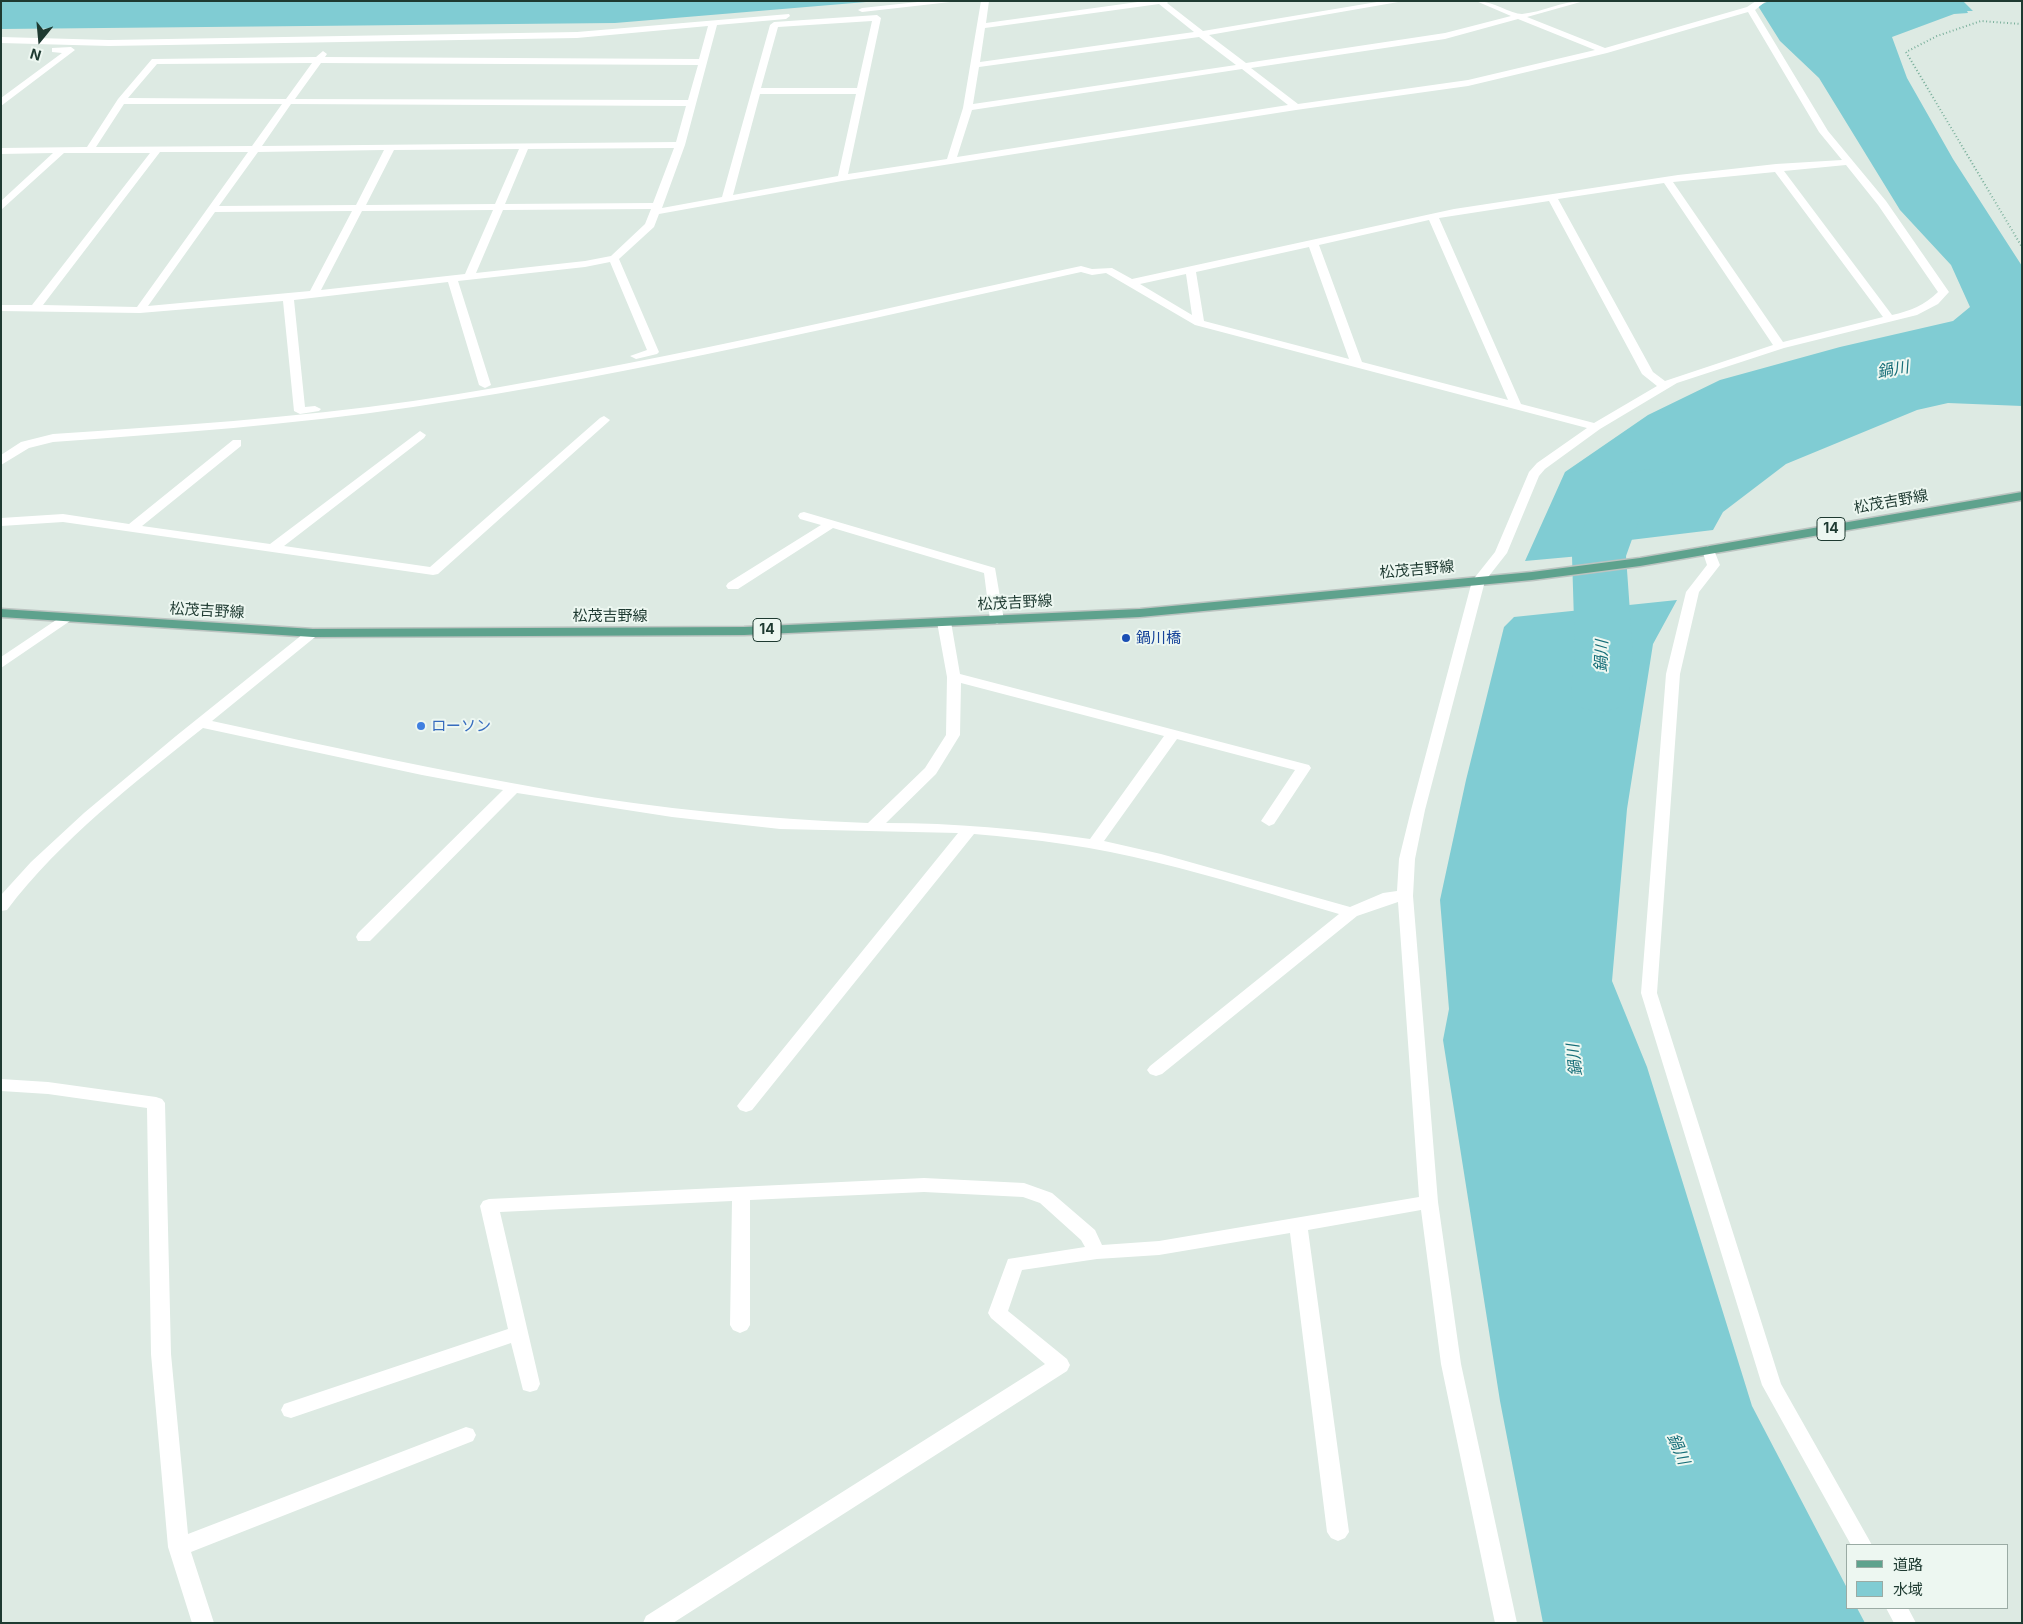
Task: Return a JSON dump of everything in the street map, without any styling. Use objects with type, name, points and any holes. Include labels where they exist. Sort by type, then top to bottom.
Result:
[{"type":"main road","name":"松茂吉野線","points":[[1,613],[313,633],[744,631],[1140,613],[1532,576],[1640,562],[2022,496]]},
{"type":"street","points":[[1,40],[109,43],[547,36],[955,1]]},
{"type":"street","points":[[951,161],[968,108],[985,1]]},
{"type":"street","points":[[981,26],[1165,1]]},
{"type":"street","points":[[976,65],[1200,34],[1400,1]]},
{"type":"street","points":[[1480,1],[1604,51]]},
{"type":"street","points":[[968,108],[1445,36],[1580,1]]},
{"type":"street","points":[[213,209],[359,207],[657,209],[1296,107],[1468,83],[1604,51],[1750,9],[1762,1]]},
{"type":"street","points":[[1161,2],[1296,107]]},
{"type":"street","points":[[1506,1623],[1451,1364],[1429,1202],[1405,896],[1407,859],[1418,810],[1479,581],[1501,553],[1533,475],[1541,466],[1596,427],[1673,381],[1780,346],[1913,313],[1934,302],[1944,292],[1882,203],[1824,132],[1795,79],[1750,9]]},
{"type":"street","points":[[727,198],[774,25],[877,18],[842,178]]},
{"type":"street","points":[[1,308],[140,310],[288,297],[585,264],[614,258],[650,226],[680,145],[714,23]]},
{"type":"street","points":[[1,48],[71,50],[1,103]]},
{"type":"street","points":[[140,310],[327,49]]},
{"type":"street","points":[[89,152],[121,101],[155,60],[703,62]]},
{"type":"street","points":[[756,91],[861,91]]},
{"type":"street","points":[[121,101],[692,103]]},
{"type":"street","points":[[1,151],[89,152],[258,147],[680,145]]},
{"type":"street","points":[[468,277],[525,146]]},
{"type":"street","points":[[314,294],[390,147]]},
{"type":"street","points":[[35,308],[157,150]]},
{"type":"street","points":[[1,207],[60,152]]},
{"type":"street","points":[[1130,283],[1432,217],[1667,180],[1776,167],[1848,162]]},
{"type":"street","points":[[1776,167],[1889,318]]},
{"type":"street","points":[[1667,180],[1780,346]]},
{"type":"street","points":[[1552,197],[1648,374],[1665,386]]},
{"type":"street","points":[[1432,217],[1516,406]]},
{"type":"street","points":[[1313,243],[1357,365]]},
{"type":"street","points":[[288,297],[300,411],[485,385],[653,352],[614,258]]},
{"type":"street","points":[[1,461],[25,445],[53,438],[229,426],[403,405],[654,361],[1081,269],[1092,272],[1108,270],[1199,323],[1596,427]]},
{"type":"street","points":[[1191,270],[1199,323]]},
{"type":"street","points":[[452,279],[485,385]]},
{"type":"street","points":[[1,522],[63,518],[433,571],[604,420]]},
{"type":"street","points":[[273,548],[420,435]]},
{"type":"street","points":[[131,528],[237,443]]},
{"type":"street","points":[[804,516],[990,571],[997,620]]},
{"type":"street","points":[[733,586],[831,524]]},
{"type":"street","points":[[1708,550],[1714,565],[1693,592],[1673,674],[1649,993],[1772,1385],[1861,1544]]},
{"type":"street","points":[[1,664],[65,618]]},
{"type":"street","points":[[872,828],[931,771],[953,734],[954,677],[944,622]]},
{"type":"street","points":[[1,906],[20,881],[58,844],[131,780],[313,633]]},
{"type":"street","points":[[954,677],[1304,768],[1269,821]]},
{"type":"street","points":[[201,723],[352,757],[514,788],[692,814],[780,824],[1018,833],[1094,844],[1156,857],[1351,912]]},
{"type":"street","points":[[1094,844],[1173,734]]},
{"type":"street","points":[[364,937],[514,788]]},
{"type":"street","points":[[746,1106],[969,830]]},
{"type":"street","points":[[1156,1070],[1351,912],[1389,897],[1405,896]]},
{"type":"street","points":[[1,1085],[48,1088],[156,1103],[161,1354],[179,1547],[203,1623]]},
{"type":"street","points":[[530,1384],[489,1206],[924,1185],[1024,1190],[1046,1198],[1088,1235],[1097,1252]]},
{"type":"street","points":[[740,1325],[741,1194]]},
{"type":"street","points":[[654,1623],[1060,1365],[998,1313],[1015,1264],[1097,1252],[1159,1248],[1429,1202]]},
{"type":"street","points":[[1298,1224],[1338,1532]]},
{"type":"street","points":[[291,1410],[519,1333]]},
{"type":"street","points":[[179,1547],[466,1435]]},
{"type":"street","points":[[1898,1609],[1906,1623]]},
{"type":"path","points":[[2022,24],[1981,21],[1938,36],[1906,52],[2022,247]]},
{"type":"water","points":[[1,1],[878,1],[615,23],[1,29]]},
{"type":"water","points":[[1769,1],[1963,1],[1973,11],[1954,14],[1892,37],[1907,78],[1953,159],[2022,266],[2022,406],[1948,403],[1917,410],[1786,464],[1723,512],[1713,530],[1630,540],[1624,552],[1525,561],[1565,472],[1648,415],[1720,380],[1840,347],[1953,321],[1970,307],[1951,265],[1900,210],[1819,78],[1780,41],[1758,6]]},
{"type":"water","points":[[1677,600],[1653,644],[1627,809],[1612,981],[1647,1067],[1752,1406],[1846,1586],[1846,1609],[1858,1609],[1865,1623],[1543,1623],[1500,1401],[1443,1040],[1449,1009],[1440,900],[1466,780],[1504,627],[1514,617]]},
{"type":"waterway","name":"鍋川","points":[[1600,695],[1604,654],[1599,556],[1616,511],[1647,484]]},
{"type":"place","name":"鍋川橋","points":[[1126,638]]},
{"type":"place","name":"ローソン","points":[[421,726]]}]
